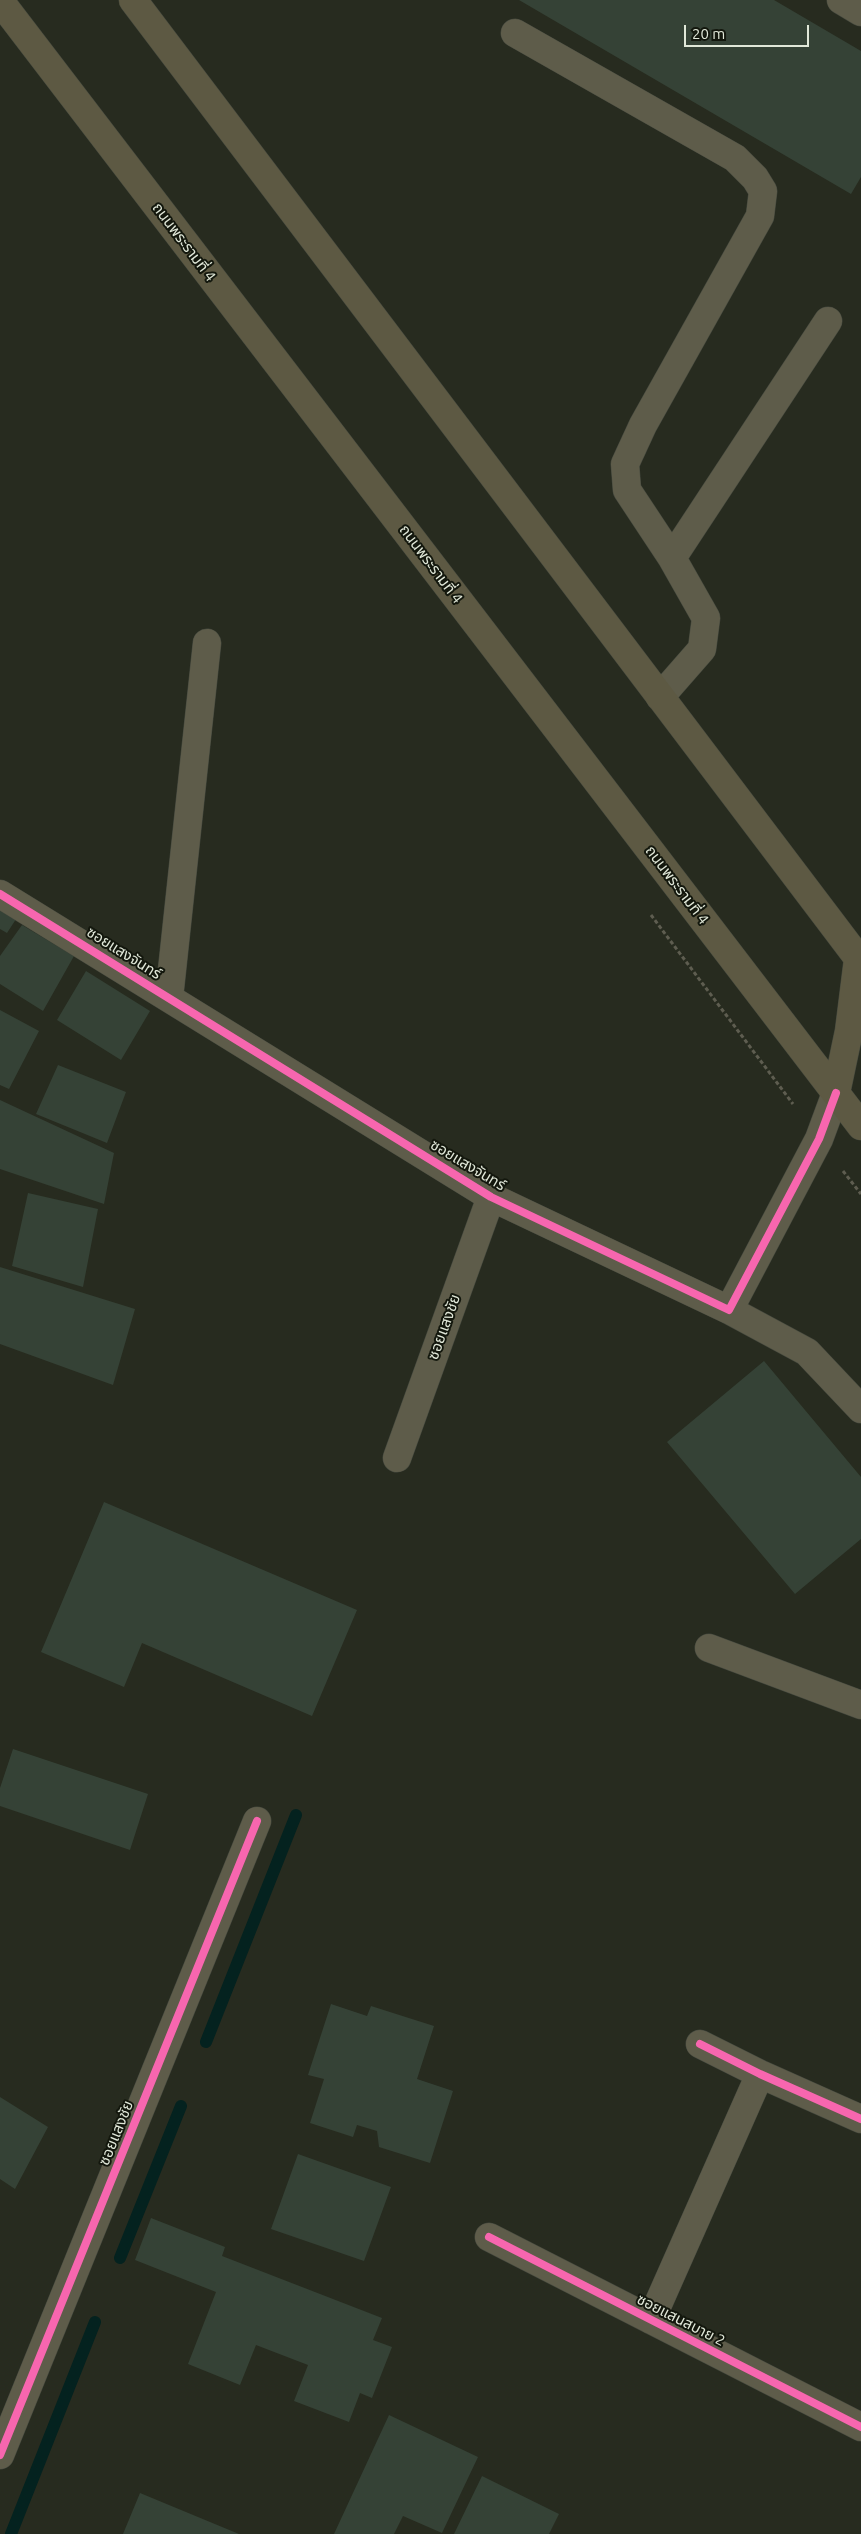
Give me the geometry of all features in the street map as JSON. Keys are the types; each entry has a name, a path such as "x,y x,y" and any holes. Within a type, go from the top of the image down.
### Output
{"main road":[{"path":"133,0 660,697 860,958 849,1031 836,1093"},
{"name":"ถนนพระรามที่ 4","path":"0,1 861,1126"}],"street":[{"path":"841,0 861,12"},
{"path":"515,33 735,158 755,178 763,191 760,216 643,425 624,464 627,490 672,558 706,618 702,649 660,697"},
{"path":"672,558 828,322"},
{"path":"169,998 207,643"},
{"name":"ซอยแสงจันทร์","path":"0,894 491,1196 729,1310 807,1352 861,1409"},
{"path":"729,1310 819,1139 836,1093"},
{"name":"ซอยแสงชัย","path":"397,1458 491,1196"},
{"path":"709,1648 861,1705"},
{"name":"ซอยแสงชัย","path":"0,2455 257,1821"},
{"path":"700,2044 760,2074 861,2119"},
{"path":"651,2320 760,2074"},
{"name":"ซอยแสนสบาย 2","path":"489,2237 861,2427"}],"building":[{"path":"519,0 774,0 861,51 861,177 851,194"},
{"path":"0,901 20,913 7,933 0,929"},
{"path":"22,925 74,956 43,1011 0,984 0,956"},
{"path":"86,971 150,1011 121,1060 57,1020"},
{"path":"0,1010 39,1031 9,1089 0,1085"},
{"path":"58,1065 126,1092 107,1143 36,1114"},
{"path":"0,1100 114,1153 104,1204 0,1169"},
{"path":"28,1193 98,1209 83,1287 12,1266"},
{"path":"0,1267 135,1309 113,1385 0,1344"},
{"path":"764,1361 861,1477 861,1539 795,1594 667,1442"},
{"path":"104,1502 357,1610 312,1716 142,1643 124,1687 41,1652"},
{"path":"13,1749 148,1794 130,1850 0,1806 0,1788"},
{"path":"331,2004 367,2016 371,2006 434,2026 417,2079 453,2091 430,2163 379,2147 377,2131 357,2125 353,2137 310,2123 324,2079 308,2075"},
{"path":"0,2097 48,2127 15,2189 0,2179"},
{"path":"298,2154 391,2187 364,2261 271,2229"},
{"path":"151,2218 225,2247 222,2256 382,2318 373,2340 392,2347 372,2398 360,2393 349,2422 294,2401 308,2365 256,2345 240,2385 188,2364 216,2292 135,2260"},
{"path":"389,2415 478,2457 442,2533 403,2516 394,2534 334,2534"},
{"path":"482,2476 559,2514 549,2534 454,2534"},
{"path":"140,2493 239,2534 123,2534"}],"waterway":[{"path":"206,2042 296,1815"},
{"path":"120,2258 181,2106"},
{"path":"11,2534 95,2322"}],"cycle path":[{"path":"0,894 491,1197 729,1310 819,1139 836,1093"},
{"path":"0,2455 257,1821"},
{"path":"700,2044 760,2074 861,2119"},
{"path":"489,2237 861,2427"}]}
